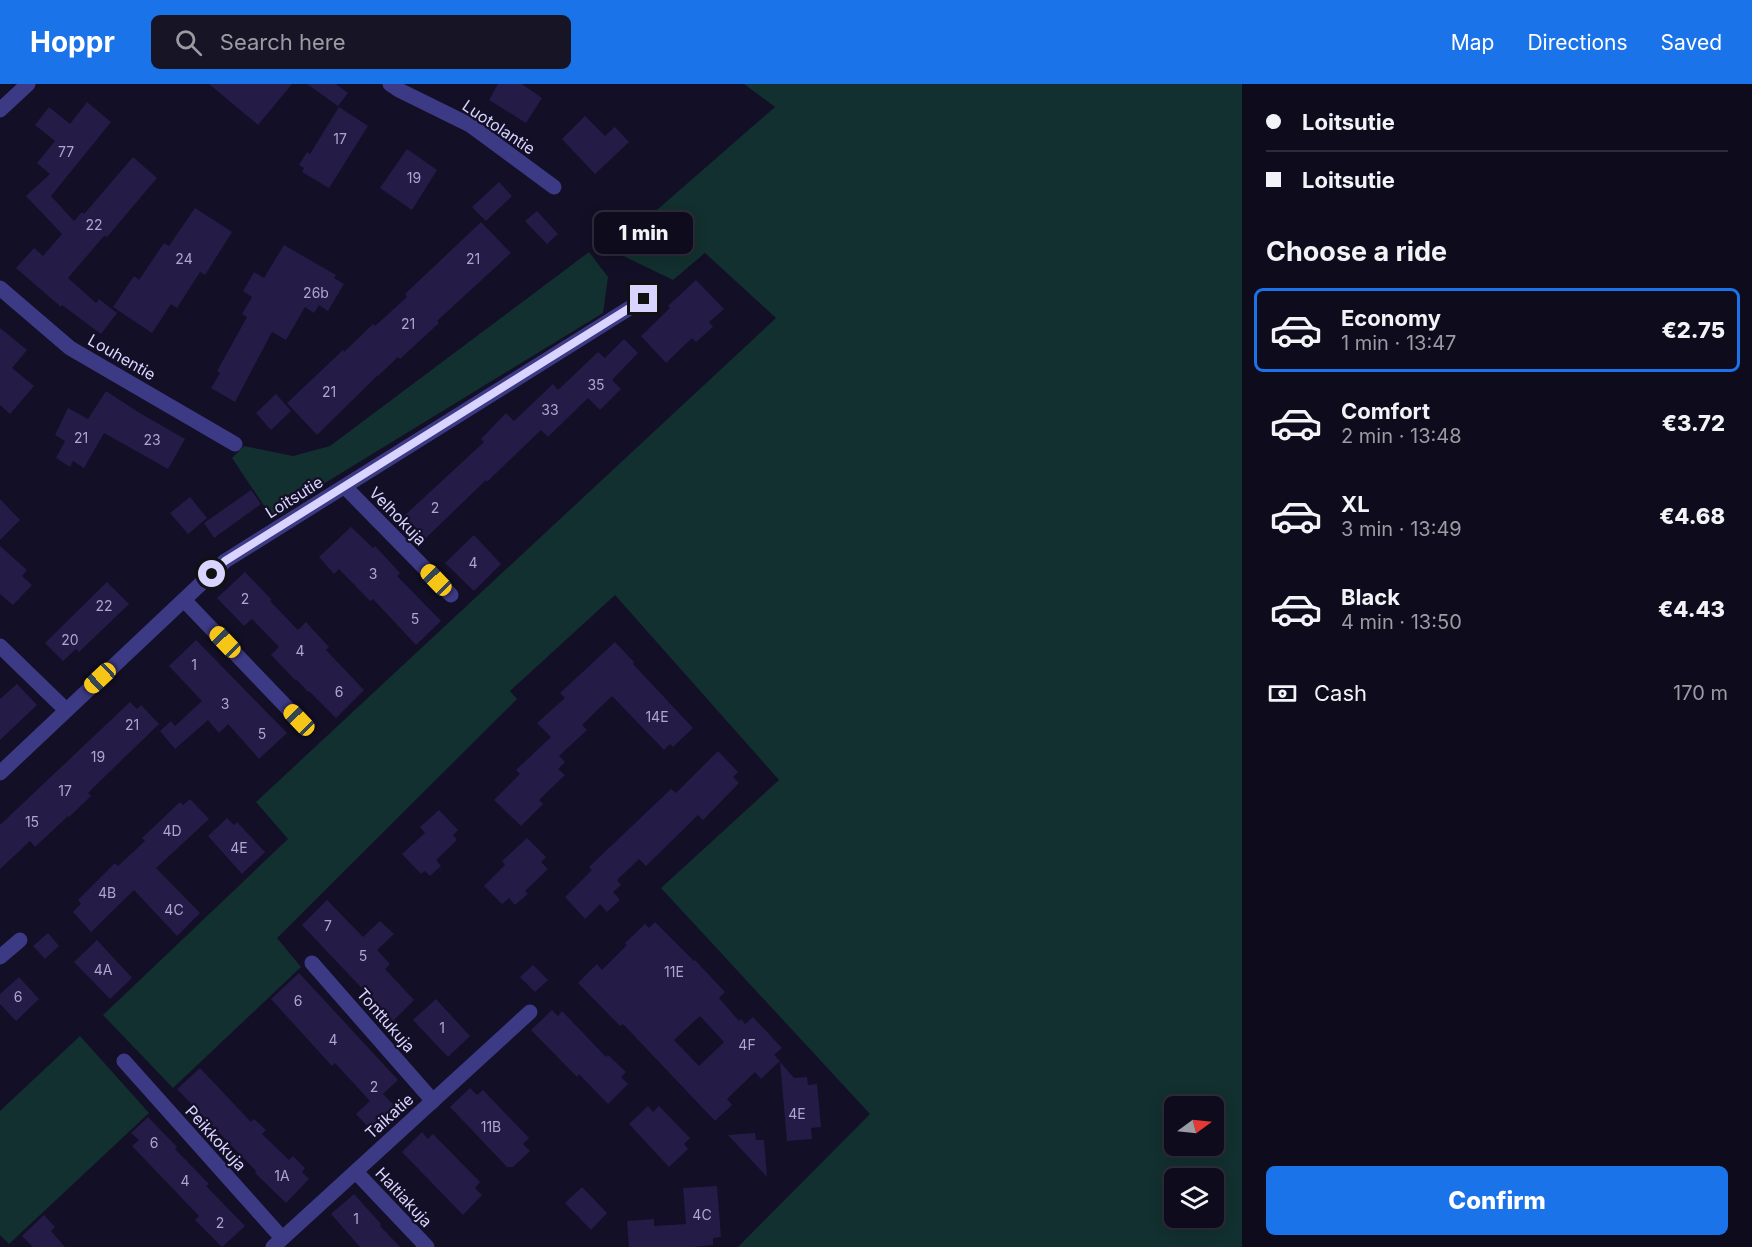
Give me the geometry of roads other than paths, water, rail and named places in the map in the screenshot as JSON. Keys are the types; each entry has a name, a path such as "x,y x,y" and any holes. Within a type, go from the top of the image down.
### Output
{"street":[{"path":"0,110 28,84"},
{"name":"Luotolantie","path":"390,84 470,125 554,187"},
{"name":"Louhentie","path":"0,288 70,348 235,444"},
{"name":"Loitsutie","path":"0,773 225,561 644,299"},
{"name":"Velhokuja","path":"345,487 451,596"},
{"path":"184,600 299,720"},
{"path":"0,646 66,710"},
{"path":"0,957 20,940"},
{"name":"Tonttukuja","path":"312,963 433,1101"},
{"name":"Taikatie","path":"277,1243 530,1012"},
{"name":"Peikkokuja","path":"123,1061 277,1243"},
{"name":"Haltiakuja","path":"356,1172 427,1247"}]}
